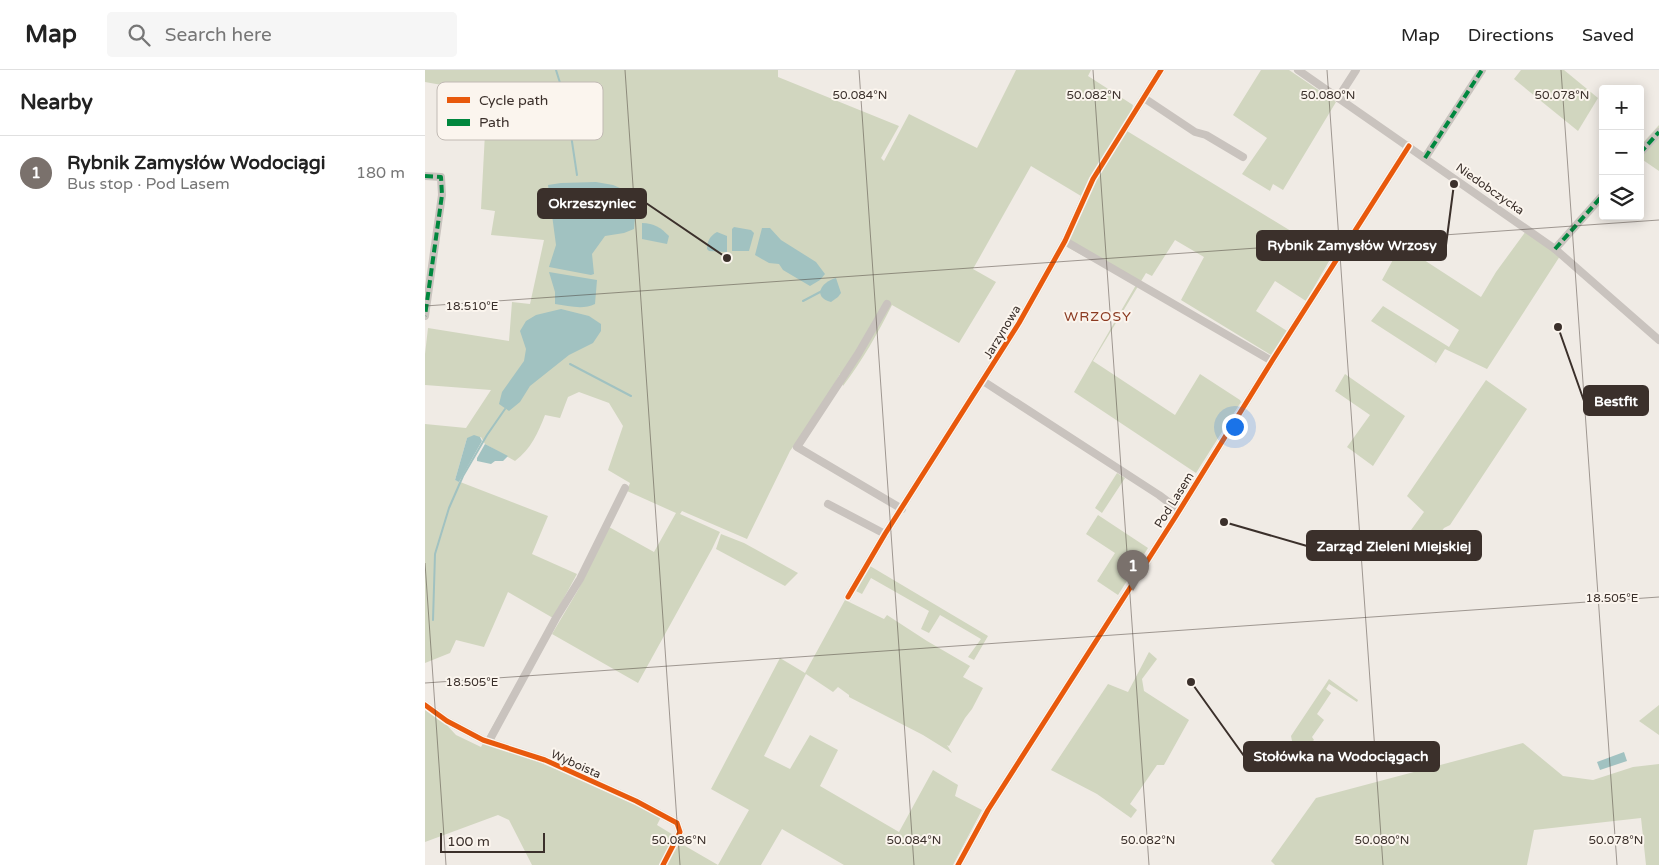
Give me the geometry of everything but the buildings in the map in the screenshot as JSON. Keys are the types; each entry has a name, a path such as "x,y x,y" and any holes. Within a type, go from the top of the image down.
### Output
{"street":[{"name":"Jarzynowa","path":"848,597 885,534 1019,323 1065,241 1093,179 1161,70"},
{"name":"Niedobczycka","path":"1298,70 1555,249 1659,340"},
{"path":"1338,98 1356,70"},
{"path":"1425,158 1482,70"},
{"path":"1144,98 1195,132 1206,135 1243,157"},
{"path":"1644,149 1659,132"},
{"name":"Pod Lasem","path":"958,865 988,810 1409,146"},
{"path":"425,176 441,178 442,195 425,316"},
{"path":"1555,249 1599,200"},
{"path":"1065,241 1272,361"},
{"path":"887,304 858,354 797,447 902,509"},
{"path":"983,381 1159,495 1179,510"},
{"path":"489,741 556,618 580,579 625,488"},
{"path":"828,504 885,534"},
{"name":"Wyboista","path":"425,705 447,721 483,740 545,760 636,801 677,823 680,832 663,865"}],"green space":[{"path":"425,70 778,70 778,77 899,126 881,158 884,161 909,114 977,148 1016,70 1091,70 1088,76 1133,105 1127,131 1332,256 1306,301 1275,281 1256,311 1287,331 1271,355 1181,300 1204,257 1175,240 1152,276 1146,273 1093,361 1175,415 1200,374 1240,400 1241,402 1196,473 1074,392 1136,285 1060,243 1081,196 1031,166 973,269 996,282 959,343 892,305 869,347 850,376 843,386 840,374 822,406 790,451 747,539 682,511 680,514 720,532 638,683 552,634 578,590 609,527 654,552 676,513 627,491 630,483 608,470 623,426 609,403 579,392 568,397 560,418 545,415 533,440 515,461 485,444 481,437 467,438 455,480 548,516 532,554 577,574 553,618 508,592 484,647 456,640 450,653 425,663 425,424 466,428 491,390 425,385 425,354 428,328 509,341 512,302 530,304 544,240 491,235 495,211 481,209 485,140 603,140 603,82 437,82 437,84 425,82"},
{"path":"1261,70 1289,70 1336,102 1283,190 1273,184 1270,191 1242,174 1267,138 1233,115"},
{"path":"1521,70 1564,70 1598,98 1578,131 1514,79"},
{"path":"1659,125 1659,171 1644,161 1644,142"},
{"path":"1526,231 1560,256 1487,369 1445,349 1433,368 1436,363 1371,321 1383,306 1449,347 1459,330 1382,280 1401,245 1481,297 1496,272"},
{"path":"1345,374 1405,416 1373,466 1347,447 1370,415 1335,391"},
{"path":"1486,380 1527,409 1450,525 1444,528 1426,553 1406,537 1424,512 1407,496"},
{"path":"1117,473 1125,478 1102,513 1095,508"},
{"path":"1098,515 1148,548 1118,595 1097,581 1115,553 1086,534"},
{"path":"721,534 744,543 798,573 785,586 716,549"},
{"path":"870,566 988,636 974,660 968,657 981,639 940,615 929,633 921,629 929,611 871,578 862,594 856,591"},
{"path":"845,600 884,619 887,615 970,666 963,677 983,688 949,746 947,745 952,753 923,735 849,697 838,687 833,692 806,674 764,756 790,769 810,735 838,750 820,786 899,832 933,770 958,785 955,796 982,810 953,865 844,865 782,829 761,865 718,865 749,810 711,789 780,658 805,673"},
{"path":"1149,652 1157,659 1142,679 1144,691 1189,720 1164,765 1157,765 1130,804 1137,810 1131,818 1097,794 1051,770 1108,684 1128,692"},
{"path":"1329,679 1358,700 1357,702 1329,684 1326,689 1331,693 1317,714 1324,720 1312,737 1314,740 1304,748 1293,746 1291,736"},
{"path":"508,699 492,746 585,781 661,817 657,825 675,836 660,865 532,865 509,820 498,815 425,842 425,708 443,721 456,735 481,747"},
{"path":"1659,705 1659,735 1639,721"},
{"path":"1523,743 1563,776 1593,780 1633,767 1659,764 1659,865 1646,865 1641,818 1534,830 1527,865 1275,865 1271,861 1316,798"},
{"path":"680,843 718,865 666,865"}],"water":[{"path":"596,182 620,188 625,204 635,218 634,229 624,233 605,236 592,254 594,274 549,267 556,245 548,185"},
{"path":"642,223 654,225 669,236 667,244 642,239"},
{"path":"734,227 751,230 754,233 749,251 732,251 732,229"},
{"path":"762,228 770,228 781,240 816,262 825,274 820,280 810,286 783,270 779,264 769,263 755,255"},
{"path":"717,232 727,236 727,252 709,251 707,249 709,239"},
{"path":"549,272 597,280 595,304 581,307 555,304 555,292"},
{"path":"836,278 841,293 831,302 825,300 820,293 823,286"},
{"path":"561,309 589,316 601,324 601,331 593,343 569,355 530,386 520,402 509,411 499,404 502,392 524,361 526,349 520,331 526,321 536,315"},
{"path":"474,435 480,437 482,441 459,482 455,480 467,438"},
{"path":"485,444 508,456 503,461 495,461 491,464 477,461"},
{"path":"1624,752 1627,761 1600,770 1597,762"}],"waterway":[{"path":"556,70 560,82"},
{"path":"572,140 577,175"},
{"path":"803,301 822,291"},
{"path":"570,364 631,396"},
{"path":"433,620 435,554 449,508 463,476 505,409"}],"marked path":[{"path":"1425,158 1482,70"},
{"path":"1644,149 1659,132"},
{"path":"425,176 441,177 442,195 425,316"},
{"path":"1555,249 1599,200"}],"cycle path":[{"path":"848,597 885,534 1019,323 1065,241 1093,179 1161,70"},
{"path":"958,865 988,810 1409,146"},
{"path":"425,705 447,721 483,740 545,760 636,801 677,823 680,832 663,865"}],"place":[{"name":"Rybnik Zamysłów Wrzosy","path":"1454,184"},
{"name":"Okrzeszyniec","path":"727,258"},
{"name":"Bestfit","path":"1558,327"},
{"name":"Zarząd Zieleni Miejskiej","path":"1224,522"},
{"name":"Rybnik Zamysłów Wodociągi","path":"1133,591"},
{"name":"Stołówka na Wodociągach","path":"1191,682"}],"district":[{"name":"WRZOSY","path":"1098,316"}]}
